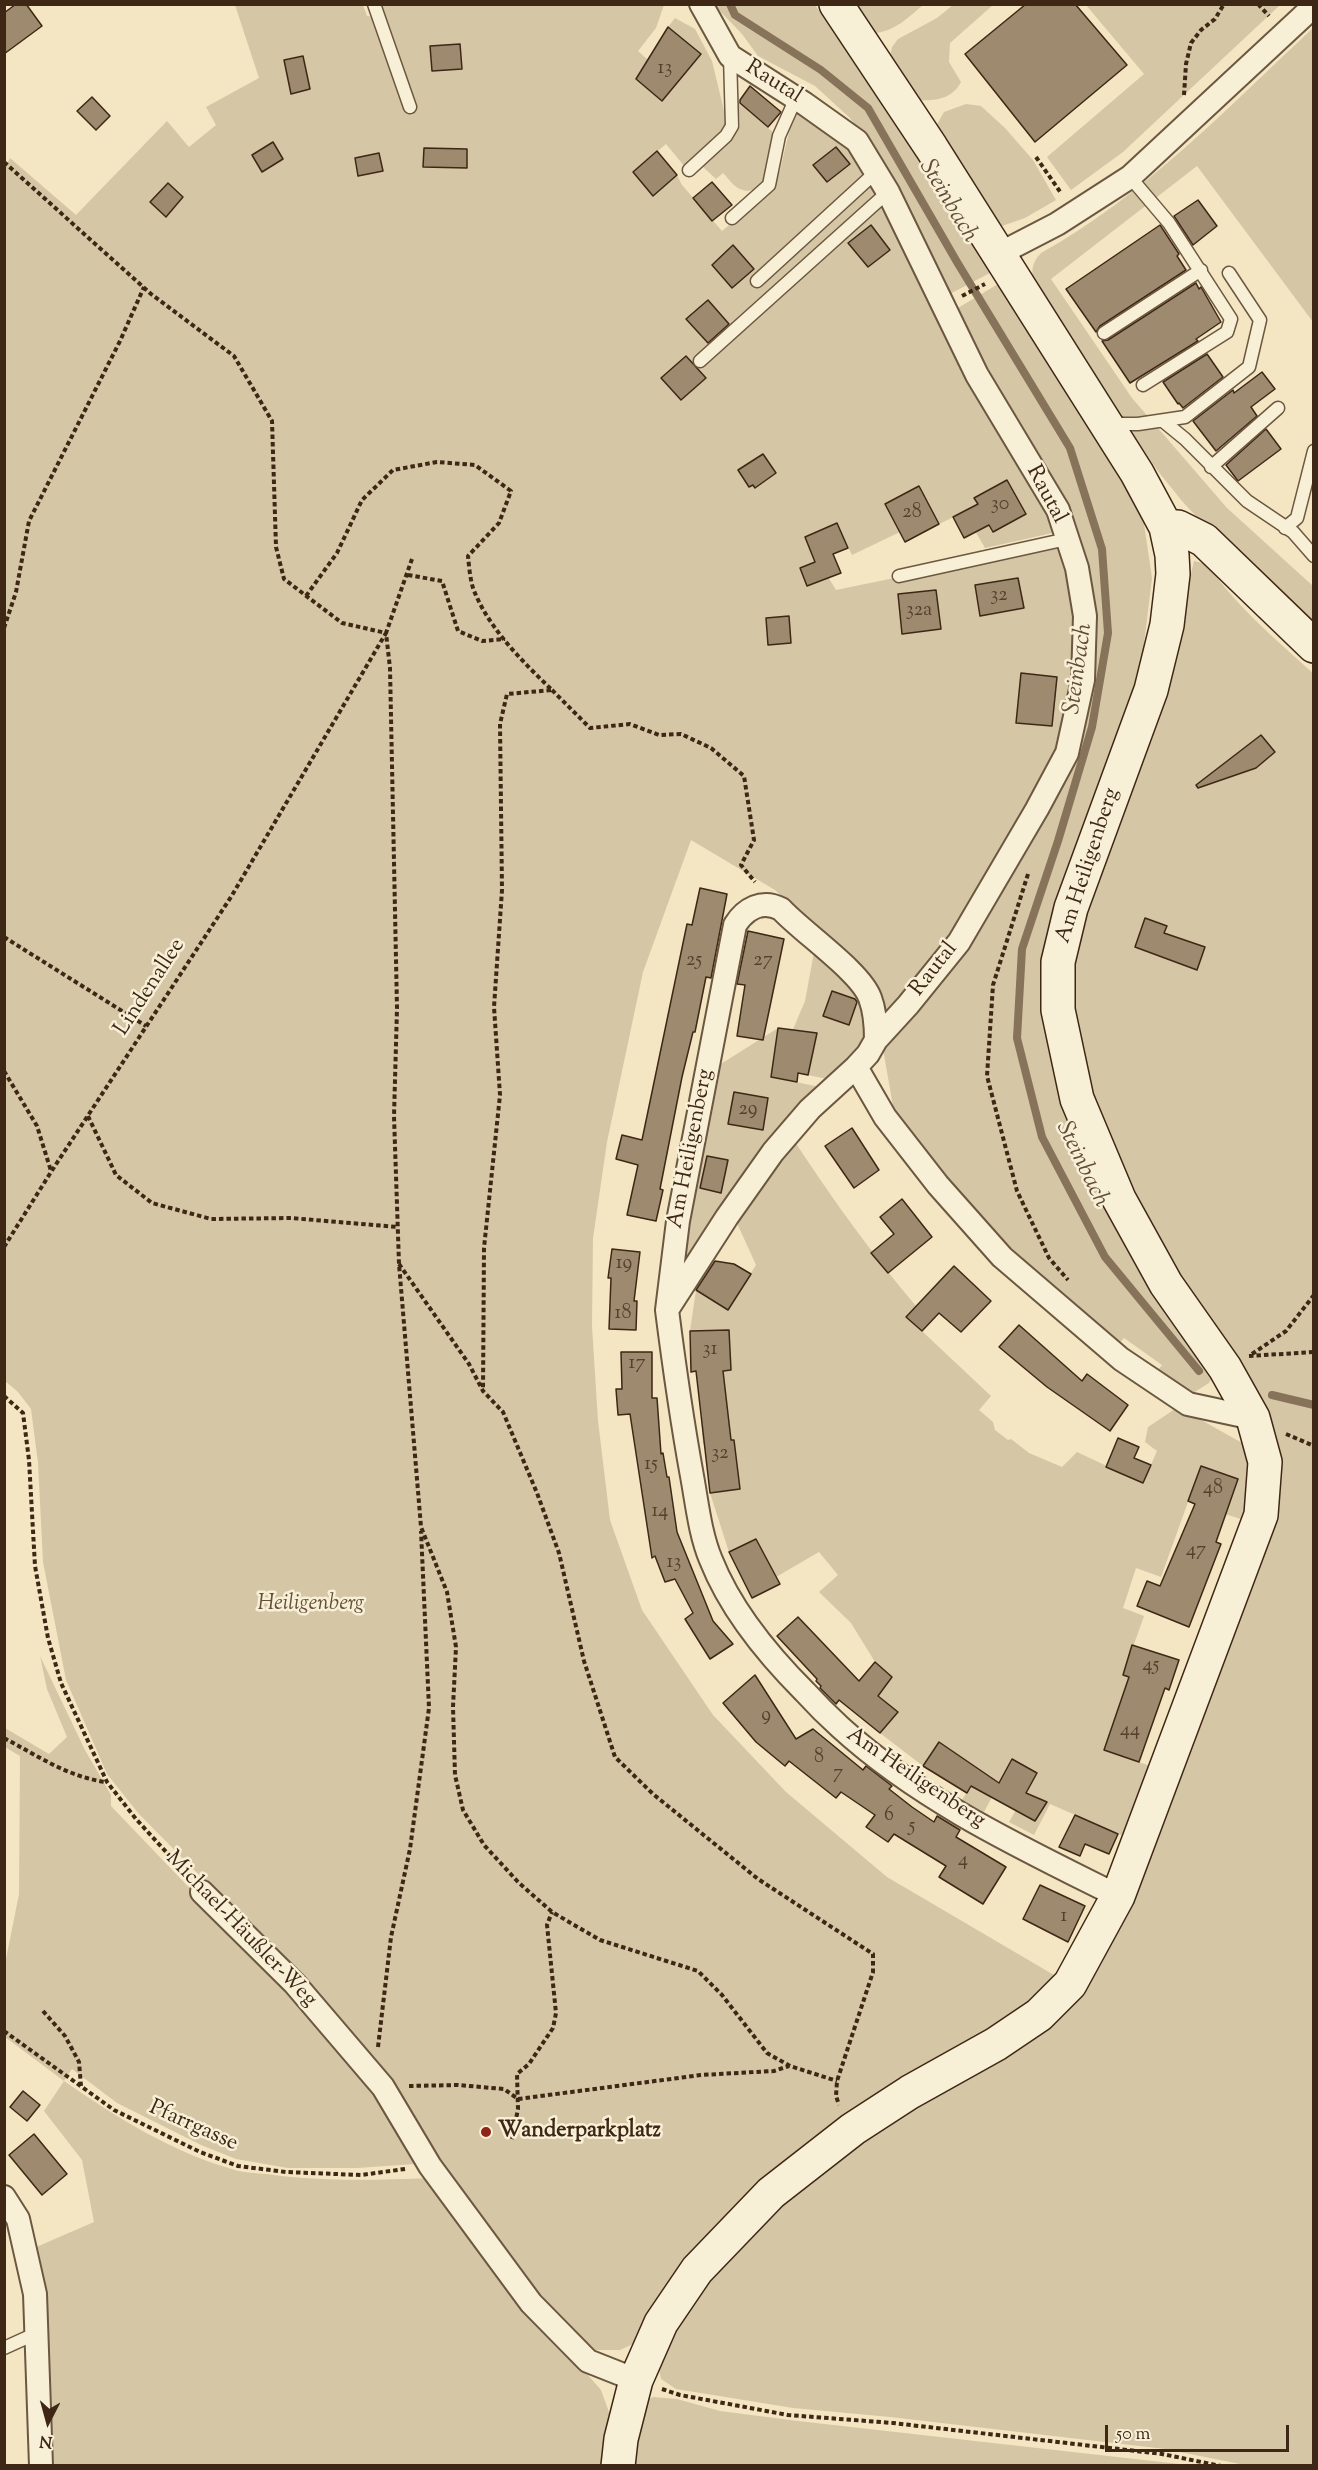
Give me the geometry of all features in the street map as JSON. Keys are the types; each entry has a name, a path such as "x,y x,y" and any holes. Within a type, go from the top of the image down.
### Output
{"street":[{"name":"Rautal","path":"701,4 730,56 796,98 857,141 888,192 977,375 1058,510 1077,568 1085,616 1083,680 1067,753 959,942 876,1040"},
{"path":"836,4 999,254 1155,501 1167,527 1178,527 1204,540 1314,646"},
{"path":"999,254 1057,224 1130,177 1304,10"},
{"name":"Am Heiligenberg","path":"618,2466 621,2439 636,2380 661,2323 697,2270 771,2193 853,2129 910,2092 996,2044 1039,2015 1070,1984 1118,1896 1262,1515 1264,1462 1238,1361 1166,1284 1119,1199 1077,1100 1058,1010 1058,962 1071,908 1151,690 1167,625 1173,574 1167,527"},
{"name":"Am Heiligenberg","path":"775,906 759,905 743,913 735,925 678,1221 667,1310 685,1441 698,1510 711,1559 742,1618 778,1665 840,1728 894,1770 941,1802 1016,1846 1118,1896"},
{"path":"775,906 861,982 870,998 876,1025 876,1040"},
{"name":"Am Heiligenberg","path":"667,1310 727,1217 773,1152 810,1109 868,1054 876,1040"},
{"path":"856,1067 885,1117 938,1185 1002,1257 1121,1359 1188,1404 1253,1418"},
{"name":"Michael-Häußler-Weg","path":"202,1892 295,1984 378,2082 430,2166 531,2303 588,2361 636,2380"},
{"path":"4,2197 18,2219 35,2294 41,2466"}],"lane":[{"path":"374,4 410,107"},
{"path":"689,170 726,136 732,126 730,56"},
{"path":"732,218 769,185 778,136 796,98"},
{"path":"757,281 876,172"},
{"path":"1130,177 1169,224 1231,319 1227,332 1143,385"},
{"path":"700,361 888,192"},
{"path":"1104,333 1201,270"},
{"path":"1106,424 1138,424 1185,417 1249,367 1260,320 1229,273"},
{"path":"1211,467 1278,408"},
{"path":"1163,421 1185,439 1247,501 1293,532 1314,556"},
{"path":"1285,528 1297,518 1314,451"},
{"path":"900,576 1067,539"},
{"path":"4,2348 37,2333"}],"path":[{"path":"1196,115 1184,100 1186,64 1191,43 1201,30 1215,19 1224,4"},
{"path":"1036,157 1065,198"},
{"path":"4,162 144,287 234,356 272,421 276,547 284,579 342,622 386,633 390,669 397,1008 394,1116 399,1264 421,1527 429,1708 412,1838 391,1937 378,2082 504,2089 518,2099 701,2075 774,2071 790,2066"},
{"path":"959,297 982,285"},
{"path":"4,628 16,592 29,521 120,341 144,287"},
{"path":"306,597 337,553 362,500 393,470 437,462 475,465 511,491 500,523 468,556 473,587 492,622 552,690 590,728 630,724 659,735 681,734 711,748 744,776 754,840 741,865 775,906"},
{"name":"Lindenallee","path":"4,1247 231,897 386,633 412,559"},
{"path":"408,575 442,581 458,632 482,640 505,639"},
{"path":"483,1391 483,1248 500,1095 494,1007 502,890 501,724 507,694 552,690"},
{"path":"4,937 146,1026"},
{"path":"4,1071 37,1126 51,1172"},
{"path":"87,1116 116,1175 152,1203 211,1219 291,1218 398,1227"},
{"path":"399,1264 469,1364 483,1391 503,1412 537,1492 565,1574 584,1661 615,1757 653,1794 758,1879 873,1954 873,1972 837,2081 836,2096 843,2117 853,2129"},
{"path":"1238,1361 1286,1331 1314,1295"},
{"path":"1238,1361 1314,1352"},
{"name":"Michael-Häußler-Weg","path":"4,1396 23,1413 29,1460 35,1566 48,1638 61,1683 107,1782 136,1820 202,1892"},
{"path":"421,1527 447,1592 456,1647 453,1707 455,1774 463,1810 484,1845 518,1882 552,1912 600,1940 698,1971 722,1995 767,2054 790,2066 837,2081"},
{"path":"4,1737 64,1772 85,1779 107,1782"},
{"path":"512,2139 518,2099 518,2074 529,2064 553,2028 556,2013 547,1925 552,1912"},
{"path":"43,2011 65,2036 79,2062 81,2087"},
{"name":"Pfarrgasse","path":"4,2031 114,2110 200,2152 238,2166 285,2172 361,2175 430,2166"},
{"path":"636,2380 680,2395 788,2415 893,2423 1162,2454 1221,2466"}],"green space":[{"name":"Heiligenberg","path":"235,5 363,5 367,16 380,17 377,5 664,5 656,28 638,51 648,60 636,80 662,101 700,54 668,27 675,18 695,29 712,61 727,123 725,130 685,167 666,144 633,172 653,195 677,175 682,185 722,231 771,190 780,170 790,128 801,106 837,134 860,161 1057,532 985,548 964,512 939,524 919,486 885,504 900,532 852,555 837,524 805,537 815,562 800,568 807,586 828,577 836,590 1060,544 1073,604 1073,656 1058,763 1072,768 1094,677 1096,613 1088,567 1069,507 1027,448 953,311 998,284 1123,478 1144,524 1152,578 1139,685 1048,1014 1215,1372 1209,1383 1190,1395 1155,1374 1162,1365 1124,1338 1118,1345 1011,1251 947,1180 894,1112 882,1043 893,1029 814,927 775,890 691,840 643,972 607,1142 593,1238 592,1326 598,1421 610,1520 642,1610 713,1715 786,1792 887,1877 1059,1978 1027,2005 860,2114 635,2343 620,2350 586,2350 539,2302 206,1882 139,1814 107,1774 66,1680 43,1562 38,1463 31,1409 18,1392 5,1381 5,168 10,158 76,215 167,121 189,147 216,125 206,107 259,78"},
{"path":"714,5 815,5 895,118 990,273 946,296 871,146 850,118 815,86 758,56 742,34"},
{"path":"856,5 923,5 895,27 874,33"},
{"path":"953,5 993,5 950,43 949,62 961,82 957,88 943,98 918,100 890,57 892,47 898,39 937,18"},
{"path":"1086,5 1280,5 1123,152 1071,190 1047,157 1144,74"},
{"path":"1313,28 1313,322 1197,166 1051,279 1132,398 1227,508 1313,586 1313,634 1220,542 1157,470 1038,290 1032,270 1041,253 1115,205 1184,149"},
{"path":"738,102 775,134 767,172 757,188 750,191 738,188 723,173 716,179 702,166 735,134 740,126"},
{"path":"966,104 981,106 1005,128 1033,160 1056,200 1025,218 1002,226 936,126 944,112"},
{"path":"1194,561 1207,564 1243,608 1313,673 1313,2465 1245,2465 1165,2449 793,2408 676,2389 661,2379 657,2360 708,2274 781,2199 916,2105 1025,2044 1076,2001 1102,1963 1129,1902 1281,1467 1277,1438 1239,1365 1129,1200 1093,1097 1068,1012 1068,964 1186,595"},
{"path":"815,947 859,990 864,1004 866,1035 853,1056 827,1079 808,1075 791,1034 805,1001","holes":["832,991 857,1000 849,1025 823,1016"]},
{"path":"778,1028 771,1077 820,1087 684,1263 680,1262 716,1067","holes":["734,1092 768,1098 729,1124"]},
{"path":"795,1142 853,1226 916,1306 907,1317 991,1396 979,1410 993,1422 995,1430 1008,1440 1011,1439 1029,1453 1062,1467 1077,1452 1143,1483 1157,1451 1145,1442 1148,1427 1178,1407 1244,1444 1252,1453 1247,1521 1225,1514 1201,1466 1161,1577 1136,1568 1123,1608 1144,1616 1123,1675 1130,1677 1104,1750 1156,1768 1128,1838 1050,1804 1034,1835 1009,1822 1037,1773 1012,1759 984,1812 962,1800 981,1771 939,1742 923,1766 880,1733 897,1713 878,1696 892,1677 875,1662 851,1623 819,1592 838,1575 819,1552 776,1577 756,1539 729,1552 710,1493 740,1489 734,1440 703,1444 701,1418 728,1415 723,1371 731,1370 729,1330 690,1331 696,1290 728,1310 756,1265 736,1221 770,1172"},
{"path":"40,1656 85,1750 111,1795 111,1806 288,1991 375,2090 415,2153 415,2164 357,2168 288,2168 236,2159 201,2145 117,2103 72,2069 64,2081 5,2037 5,1964 19,1894 20,1756 5,1747 5,1728 49,1754 67,1737 47,1689"},
{"path":"64,2081 104,2108 167,2144 235,2170 287,2177 328,2179 431,2178 533,2312 601,2390 610,2415 607,2465 50,2465 50,2359 44,2285 34,2248 94,2222 82,2160 44,2111"},
{"path":"653,2397 677,2399 720,2411 798,2421 1188,2465 628,2466 642,2403"}],"building":[{"path":"16,4 26,4 42,26 4,54 4,13"},
{"path":"1026,4 1075,4 1127,65 1035,142 965,54"},
{"path":"668,27 701,54 662,101 636,79"},
{"path":"460,44 462,69 432,71 430,46"},
{"path":"303,56 310,89 291,94 284,60"},
{"path":"750,86 781,112 768,127 740,103"},
{"path":"92,97 110,116 96,130 77,111"},
{"path":"273,142 283,159 262,172 252,155"},
{"path":"836,147 850,164 827,182 813,165"},
{"path":"424,148 467,149 467,168 423,167"},
{"path":"657,151 677,175 653,196 633,172"},
{"path":"379,153 383,171 358,176 355,158"},
{"path":"712,182 732,205 712,221 693,198"},
{"path":"168,183 183,197 166,217 150,202"},
{"path":"1198,200 1217,226 1193,245 1174,216"},
{"path":"871,225 890,250 868,267 848,243"},
{"path":"1160,225 1179,254 1177,256 1186,270 1100,326 1096,332 1066,289"},
{"path":"733,245 754,269 732,288 712,265"},
{"path":"1196,283 1199,289 1201,287 1221,322 1196,339 1198,341 1130,383 1102,341 1108,340"},
{"path":"708,300 729,324 708,343 686,319"},
{"path":"1207,354 1223,377 1183,408 1163,382"},
{"path":"686,356 706,378 681,400 661,378"},
{"path":"1262,372 1275,389 1251,407 1257,416 1216,451 1193,421 1233,390 1234,393"},
{"path":"1266,429 1281,449 1238,481 1226,465"},
{"path":"763,454 776,473 755,488 753,485 749,487 738,470"},
{"path":"1007,480 1026,514 993,532 989,525 964,538 953,517 978,504 974,498"},
{"path":"919,486 939,524 905,542 885,504"},
{"path":"837,523 848,548 833,554 841,573 807,586 800,568 815,562 805,537"},
{"path":"1018,578 1024,608 980,616 975,585"},
{"path":"936,590 941,629 902,634 898,594"},
{"path":"789,616 791,643 768,645 766,618"},
{"path":"1021,673 1057,677 1052,726 1016,723"},
{"path":"1261,735 1275,752 1256,768 1198,788 1196,785"},
{"path":"700,888 727,894 711,978 706,977 695,1032 693,1032 682,1077 656,1221 627,1215 638,1165 616,1159 622,1135 642,1140 687,924 692,925"},
{"path":"1145,918 1167,926 1164,933 1205,947 1197,970 1135,947"},
{"path":"748,931 784,939 763,1040 737,1036 745,985 737,984"},
{"path":"832,991 855,999 857,1002 849,1025 823,1016"},
{"path":"778,1028 817,1033 808,1075 798,1073 797,1082 771,1077"},
{"path":"734,1092 768,1098 763,1130 728,1124"},
{"path":"852,1128 879,1170 854,1188 825,1146"},
{"path":"707,1156 728,1160 721,1193 700,1188"},
{"path":"902,1199 932,1237 888,1273 871,1253 894,1234 880,1217"},
{"path":"612,1249 640,1252 634,1301 637,1301 636,1330 609,1329 611,1278 608,1278"},
{"path":"715,1261 734,1264 751,1274 728,1310 696,1290"},
{"path":"954,1266 991,1301 961,1332 939,1313 922,1331 906,1317"},
{"path":"1019,1325 1082,1381 1087,1374 1128,1405 1110,1431 1047,1387 999,1347"},
{"path":"729,1330 731,1370 723,1371 731,1440 734,1440 740,1489 710,1493 696,1371 691,1372 690,1331"},
{"path":"621,1352 652,1352 652,1398 657,1398 661,1454 663,1453 667,1477 669,1477 677,1532 713,1621 733,1644 710,1659 685,1619 693,1613 675,1579 665,1582 655,1556 652,1558 630,1414 618,1415 616,1389 622,1389"},
{"path":"1118,1438 1139,1447 1134,1458 1151,1465 1143,1483 1106,1467"},
{"path":"1201,1466 1238,1479 1216,1542 1221,1544 1189,1627 1137,1606 1147,1581 1160,1586 1195,1504 1188,1501"},
{"path":"756,1539 780,1584 752,1598 729,1552"},
{"path":"798,1617 859,1681 875,1662 892,1677 878,1696 898,1712 880,1733 839,1700 836,1704 820,1688 817,1679 777,1636"},
{"path":"1132,1645 1179,1660 1169,1690 1165,1688 1139,1762 1104,1750 1129,1677 1123,1675"},
{"path":"755,1675 796,1739 813,1729 863,1770 866,1766 892,1786 889,1789 912,1807 934,1822 937,1816 960,1830 956,1837 1006,1867 983,1904 939,1877 946,1866 894,1834 888,1842 866,1827 875,1815 841,1792 836,1798 789,1761 785,1766 756,1742 723,1703"},
{"path":"939,1742 999,1783 1012,1759 1037,1773 1026,1793 1047,1802 1035,1821 971,1786 967,1793 923,1766"},
{"path":"1075,1815 1118,1834 1109,1854 1085,1844 1080,1856 1059,1847"},
{"path":"1040,1885 1085,1906 1068,1942 1023,1919"},
{"path":"23,2091 40,2105 27,2121 10,2107"},
{"path":"34,2134 67,2174 42,2195 9,2155"}],"waterway":[{"name":"Steinbach","path":"730,4 735,15 821,70 868,108 957,262 1070,448 1102,549 1108,633 1092,727 1058,841 1022,949 1017,1038 1042,1137 1105,1257 1199,1371"},
{"name":"Steinbach","path":"1272,1395 1314,1405"}],"place":[{"name":"Wanderparkplatz","path":"486,2132"}]}
